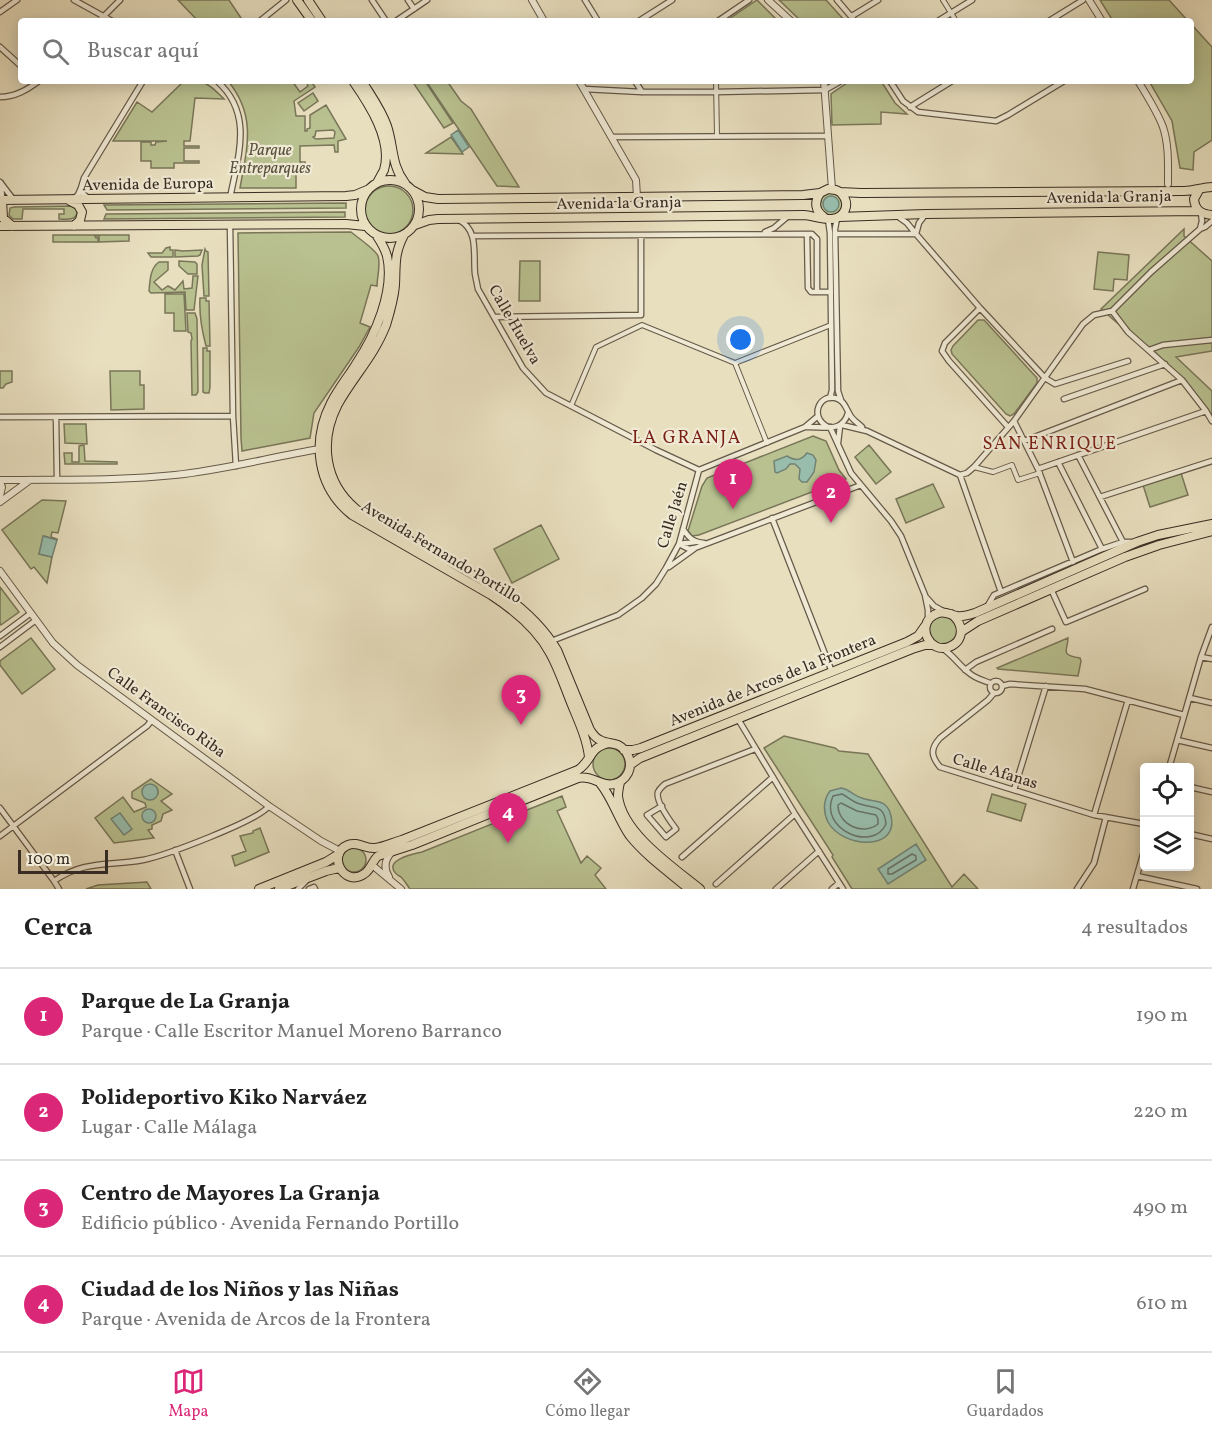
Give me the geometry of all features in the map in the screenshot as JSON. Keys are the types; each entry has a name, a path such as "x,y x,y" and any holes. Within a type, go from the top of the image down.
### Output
{"main road":[{"path":"297,0 310,18"},
{"path":"308,0 320,18"},
{"path":"355,84 373,111 383,136 386,156 384,169 377,183"},
{"path":"364,84 385,120 393,160 399,175 417,196 419,211 415,225 404,235 390,239 377,236 365,226 362,219 361,201 367,190"},
{"path":"377,183 392,180 409,187"},
{"name":"Avenida de Europa","path":"6,201 346,196 367,190 377,183"},
{"name":"Avenida la Granja","path":"409,187 425,197 438,199 803,195 820,193 828,189 861,193 1176,191 1212,187"},
{"path":"820,193 816,200 819,213 833,218 844,212 846,203 845,198 836,190"},
{"path":"1199,190 1194,199 1200,212"},
{"path":"70,199 78,205 82,212 80,220 74,226"},
{"path":"6,201 3,218 12,226"},
{"name":"Avenida la Granja","path":"415,225 429,220 456,219 789,215 833,218 926,214 1200,212 1212,215"},
{"path":"0,226 346,224 365,226"},
{"name":"Avenida Fernando Portillo","path":"404,235 396,252 395,285 386,323 372,354 343,396 334,414 329,432 327,456 331,476 344,498 356,509 494,589 532,618 565,669 590,730 601,741 609,743"},
{"name":"Avenida Fernando Portillo","path":"377,236 385,249 388,263 387,288 382,312 367,347 330,404 322,429 320,449 325,481 336,500 360,521 502,602 548,642 586,740 589,760"},
{"path":"948,613 956,617 961,632 957,642 951,647 942,648 933,645 926,635 927,623 935,614 948,613 967,616 1137,542 1158,535 1212,524"},
{"path":"961,632 978,621 1125,557 1212,531"},
{"name":"Avenida de Arcos de la Frontera","path":"624,750 641,748 914,639 927,623"},
{"name":"Avenida de Arcos de la Frontera","path":"630,765 640,758 738,718 918,647 933,645"},
{"path":"339,853 339,868 346,875 351,877 363,875 378,856 412,845 578,778 589,777 598,781 609,785 620,782 626,777 630,765 629,758 624,750 609,743 598,746 591,753 589,770 598,781 607,791 621,821 640,847 689,889"},
{"path":"365,847 378,848 402,840 575,771 589,760"},
{"path":"620,782 618,794 620,806 639,836 651,849 700,889"},
{"path":"259,889 326,862 345,846 354,843 365,847 372,864"},
{"path":"279,889 339,868"}],"street":[{"path":"0,12 17,0"},
{"path":"74,0 107,18"},
{"path":"104,16 120,0"},
{"path":"264,18 286,0"},
{"path":"372,0 384,18"},
{"path":"408,0 414,9"},
{"path":"400,18 427,0"},
{"path":"532,0 542,18"},
{"path":"593,0 586,2 596,18"},
{"path":"644,18 672,0"},
{"path":"722,18 750,0"},
{"path":"768,0 788,18"},
{"path":"837,0 852,18"},
{"path":"854,18 878,0"},
{"path":"943,0 954,18"},
{"path":"943,18 972,0"},
{"path":"1054,18 1083,0"},
{"path":"1089,0 1100,18"},
{"path":"0,47 18,63"},
{"path":"0,97 24,92 34,84"},
{"path":"70,199 78,195 84,178 141,84"},
{"path":"220,84 230,94 240,120 241,141 230,198"},
{"path":"581,84 636,180 637,197"},
{"path":"637,84 642,92"},
{"path":"716,84 717,136"},
{"path":"824,84 828,136 836,190"},
{"path":"584,90 642,92 825,90 836,84"},
{"path":"892,84 903,102 918,112 996,120 1059,84"},
{"path":"910,107 947,84"},
{"path":"1140,84 1164,128 1168,152 1168,184 1176,191"},
{"path":"612,137 828,136"},
{"path":"1161,191 1168,184"},
{"path":"0,185 6,201"},
{"path":"0,185 6,201"},
{"path":"81,188 83,194 89,199"},
{"path":"1200,212 1202,221 1200,229"},
{"path":"916,234 919,223 926,214"},
{"path":"760,234 774,228 789,215"},
{"path":"895,215 907,223 980,308 1045,378 1055,384 1128,361"},
{"path":"833,218 836,234 838,391 841,400"},
{"path":"833,218 830,233 832,390 830,398 841,400"},
{"path":"456,219 464,222 474,236 812,234 817,239 817,292"},
{"path":"1001,592 960,475 974,467 1014,421 1083,324 1094,315 1113,311 1151,272 1212,221"},
{"path":"230,225 236,466"},
{"path":"807,234 808,288 811,292 831,292"},
{"path":"836,234 916,234"},
{"path":"641,235 642,325"},
{"name":"Calle Huelva","path":"474,236 475,277 478,289 523,368 534,381 546,393 571,407 699,470"},
{"path":"980,308 945,343 942,351 1008,427"},
{"path":"1113,311 1128,332 1182,380 1212,421"},
{"path":"495,317 641,315"},
{"path":"571,407 596,347 642,325 735,363 831,325"},
{"path":"1149,350 1163,345 1212,339"},
{"path":"735,363 767,443"},
{"path":"1064,399 1165,364"},
{"path":"1024,441 1182,380"},
{"name":"Calle Jaén","path":"548,642 618,615 657,584 679,544 699,470 805,427 818,416 821,403 830,398"},
{"name":"Calle Jaén","path":"841,400 848,412 867,431"},
{"path":"974,467 993,472 1012,465 1018,480 1058,462 1206,411"},
{"path":"839,448 841,425 848,412"},
{"path":"0,417 233,416"},
{"path":"818,416 820,421 829,427 852,473 902,536 925,595 928,610 927,623"},
{"path":"56,417 57,479"},
{"path":"1014,421 1039,471 1072,562"},
{"name":"Calle Jaén","path":"805,427 854,426 960,475"},
{"path":"0,496 2,487 0,481 176,475 236,466 320,449"},
{"path":"1078,455 1123,542"},
{"path":"1100,497 1212,461"},
{"path":"1058,462 1102,549"},
{"path":"0,502 30,479"},
{"path":"679,544 706,543 861,485"},
{"path":"772,518 832,672"},
{"path":"683,529 695,545"},
{"path":"987,608 994,596 1001,592 1102,549 1123,542 1137,542"},
{"path":"666,568 695,545"},
{"name":"Calle Francisco Riba","path":"0,572 53,643 77,665 269,806 339,853"},
{"path":"1051,589 1066,622 1145,589"},
{"path":"925,595 934,606 948,613"},
{"path":"0,636 31,613"},
{"path":"0,647 36,620"},
{"path":"1170,763 1212,627"},
{"path":"965,670 976,662 1052,629"},
{"path":"957,642 955,652 958,662"},
{"path":"942,648 975,678 990,683 997,680 1002,686"},
{"path":"1201,657 1212,659"},
{"path":"990,683 989,688 994,693 999,692 1002,686 1010,684 1085,689 1184,715"},
{"path":"1014,790 1046,686"},
{"name":"Calle Afanas","path":"994,693 935,744 934,760 940,767 1094,815 1140,823"},
{"path":"1190,698 1212,703"},
{"path":"1094,815 1128,700"},
{"path":"738,718 843,889"},
{"path":"0,836 152,720"},
{"path":"1177,740 1212,748"},
{"path":"662,807 647,815 666,837 676,829 666,816 662,807 658,798 657,793 660,788 755,749"},
{"path":"682,857 773,777"},
{"path":"1194,788 1212,792"},
{"path":"54,881 84,866 142,860 175,850 266,811 269,806"},
{"path":"0,808 59,889"},
{"path":"716,884 795,814"},
{"path":"1077,889 1094,863 1106,818"},
{"path":"1194,835 1212,839"},
{"path":"175,850 190,889"},
{"path":"391,880 386,872 385,863 387,856 393,851"},
{"path":"776,889 819,851"},
{"path":"372,864 401,889"},
{"path":"1133,889 1140,865"},
{"path":"363,875 376,874 391,880"},
{"path":"1137,876 1197,889"},
{"path":"298,889 309,877"},
{"path":"832,889 839,883"},
{"path":"309,889 314,887 315,889"}],"green space":[{"path":"178,0 229,0 241,18 195,18"},
{"path":"757,0 775,18 730,18"},
{"path":"779,0 826,0 842,18 798,18"},
{"path":"1100,0 1169,0 1185,18 1111,18"},
{"path":"1194,27 1212,47 1212,140 1194,152 1193,170 1180,168 1172,121 1151,84 1194,84"},
{"path":"181,84 207,84 224,99 195,98 190,141 184,141 184,146 199,146 199,148 184,148 184,161 199,161 199,163 174,163 174,168 151,168 151,161 141,161 141,142 151,142 151,145 155,145 156,142 167,141 113,141 137,102 152,112"},
{"name":"Parque Entreparques","path":"230,84 294,84 300,92 308,86 307,84 313,84 315,87 294,101 296,116 305,116 305,131 310,128 310,115 326,105 346,139 338,141 338,152 335,152 334,145 300,146 300,162 305,162 305,166 296,166 296,188 240,188 248,133 243,107","holes":["333,130 334,138 316,139 313,137 316,131"]},
{"path":"414,84 427,84 453,123 444,128"},
{"path":"428,84 449,84 461,101 471,109 519,187 497,186"},
{"path":"846,84 883,84 895,103 907,114 881,112 881,124 832,125 831,94"},
{"path":"313,93 318,101 304,111 298,103"},
{"path":"451,137 463,154 426,153"},
{"path":"389,186 406,193 413,210 406,227 389,234 372,227 365,210 372,193"},
{"path":"831,193 839,196 842,204 839,212 831,215 823,212 820,204 823,196"},
{"path":"346,203 346,208 107,210 104,205"},
{"path":"72,206 77,210 77,214 70,219 59,219 59,214 64,214 64,209 23,209 22,219 13,219 9,215 10,208 14,207"},
{"path":"345,212 345,217 104,219 106,214"},
{"path":"1184,229 1184,236 1212,261 1212,351 1176,357 1212,391 1212,417 1189,386 1151,348 1137,340 1101,309"},
{"path":"351,232 374,250 379,259 377,286 371,285 360,323 370,327 314,413 310,438 242,451 238,233"},
{"path":"53,235 129,235 129,241 99,242 99,236 95,236 98,242 53,242"},
{"path":"170,247 170,250 173,250 173,257 151,257 148,253 162,253"},
{"path":"205,249 208,252 209,296 204,296 202,265"},
{"path":"175,250 202,250 198,256 175,257"},
{"path":"1098,252 1129,255 1127,280 1114,279 1113,291 1094,289"},
{"path":"179,261 195,262 197,274 188,274 179,266"},
{"path":"520,261 540,261 540,301 519,301"},
{"path":"159,262 168,262 168,270 154,282 162,290 168,286 175,290 183,281 184,289 192,288 193,276 198,276 194,310 186,310 185,292 151,293 149,291 152,271"},
{"path":"165,294 184,294 186,331 174,331 174,313 165,313"},
{"path":"200,298 206,298 206,301 209,301 210,346 206,346 203,334"},
{"path":"187,313 195,313 197,319 198,392 196,395 192,395 192,339 191,333 188,332"},
{"path":"978,320 984,320 1037,378 1037,383 1014,414 1010,416 952,354 953,346"},
{"path":"203,348 210,351 209,393 203,392"},
{"path":"0,371 12,371 12,382 3,388 0,388"},
{"path":"110,371 140,371 140,385 144,385 144,409 111,410"},
{"path":"64,424 86,424 87,444 65,443"},
{"path":"813,436 826,441 839,470 846,479 699,535 692,536 688,531 702,486 707,478"},
{"path":"84,445 85,461 117,462 117,464 65,464 64,453 72,453 72,462 79,462 79,446"},
{"path":"869,445 891,472 876,484 855,457"},
{"path":"1181,473 1188,495 1150,507 1143,485"},
{"path":"933,484 944,507 906,523 896,499"},
{"path":"42,500 66,501 58,533 52,532 51,537 57,540 44,536 39,554 52,557 47,583 34,567 31,569 2,530"},
{"path":"541,525 559,559 512,583 494,549"},
{"path":"0,587 19,612 1,625 0,623"},
{"path":"943,616 953,620 957,630 953,640 943,644 933,640 929,630 933,620"},
{"path":"31,638 55,669 22,694 0,665 0,661"},
{"path":"1068,638 1067,654 1080,658 1081,661 1078,676 997,668"},
{"path":"784,736 835,748 839,751 868,754 952,887 964,874 978,889 852,889 832,857 833,855 764,748"},
{"path":"609,748 621,752 625,764 621,776 609,780 597,776 593,764 597,752"},
{"path":"151,779 172,794 161,801 172,810 163,814 161,821 152,825 152,829 148,830 154,838 114,843 95,818 123,797 134,812 146,807 145,803 132,798 132,792","holes":["153,785 157,788 158,793 147,799 144,796 145,787"]},
{"path":"992,794 1026,804 1021,821 987,811"},
{"path":"562,796 566,807 557,811 581,863 587,856 601,868 595,875 606,889 410,889 394,871 394,863 402,858"},
{"path":"260,828 269,852 235,866 232,856 246,851 240,836 253,833"},
{"path":"354,848 359,849 365,855 365,865 359,871 354,872 349,871 343,865 342,860 343,855 349,849"},
{"path":"147,882 151,889 86,889 98,885"}],"water":[{"path":"458,130 469,147 462,152 451,135"},
{"path":"831,196 839,204 831,212 823,204"},
{"path":"807,453 813,455 816,460 814,472 807,482 799,479 800,469 795,464 790,464 786,469 775,472 774,461 787,456 798,459"},
{"path":"43,536 57,540 52,557 39,554"},
{"path":"150,784 156,786 158,792 156,798 150,800 144,798 142,792 144,786"},
{"path":"841,788 859,797 887,806 891,816 891,828 886,836 878,841 856,841 835,831 826,818 825,802 830,791"},
{"path":"146,809 152,809 156,816 152,823 146,823 142,819 142,813"},
{"path":"120,813 132,829 124,835 111,819"},
{"path":"916,844 926,860 888,884 878,869"}],"place":[{"name":"Parque de La Granja","path":"733,509"},
{"name":"Polideportivo Kiko Narváez","path":"831,523"},
{"name":"Centro de Mayores La Granja","path":"521,725"},
{"name":"Ciudad de los Niños y las Niñas","path":"508,843"}],"district":[{"name":"LA GRANJA","path":"687,438"},
{"name":"SAN ENRIQUE","path":"1050,444"}]}
